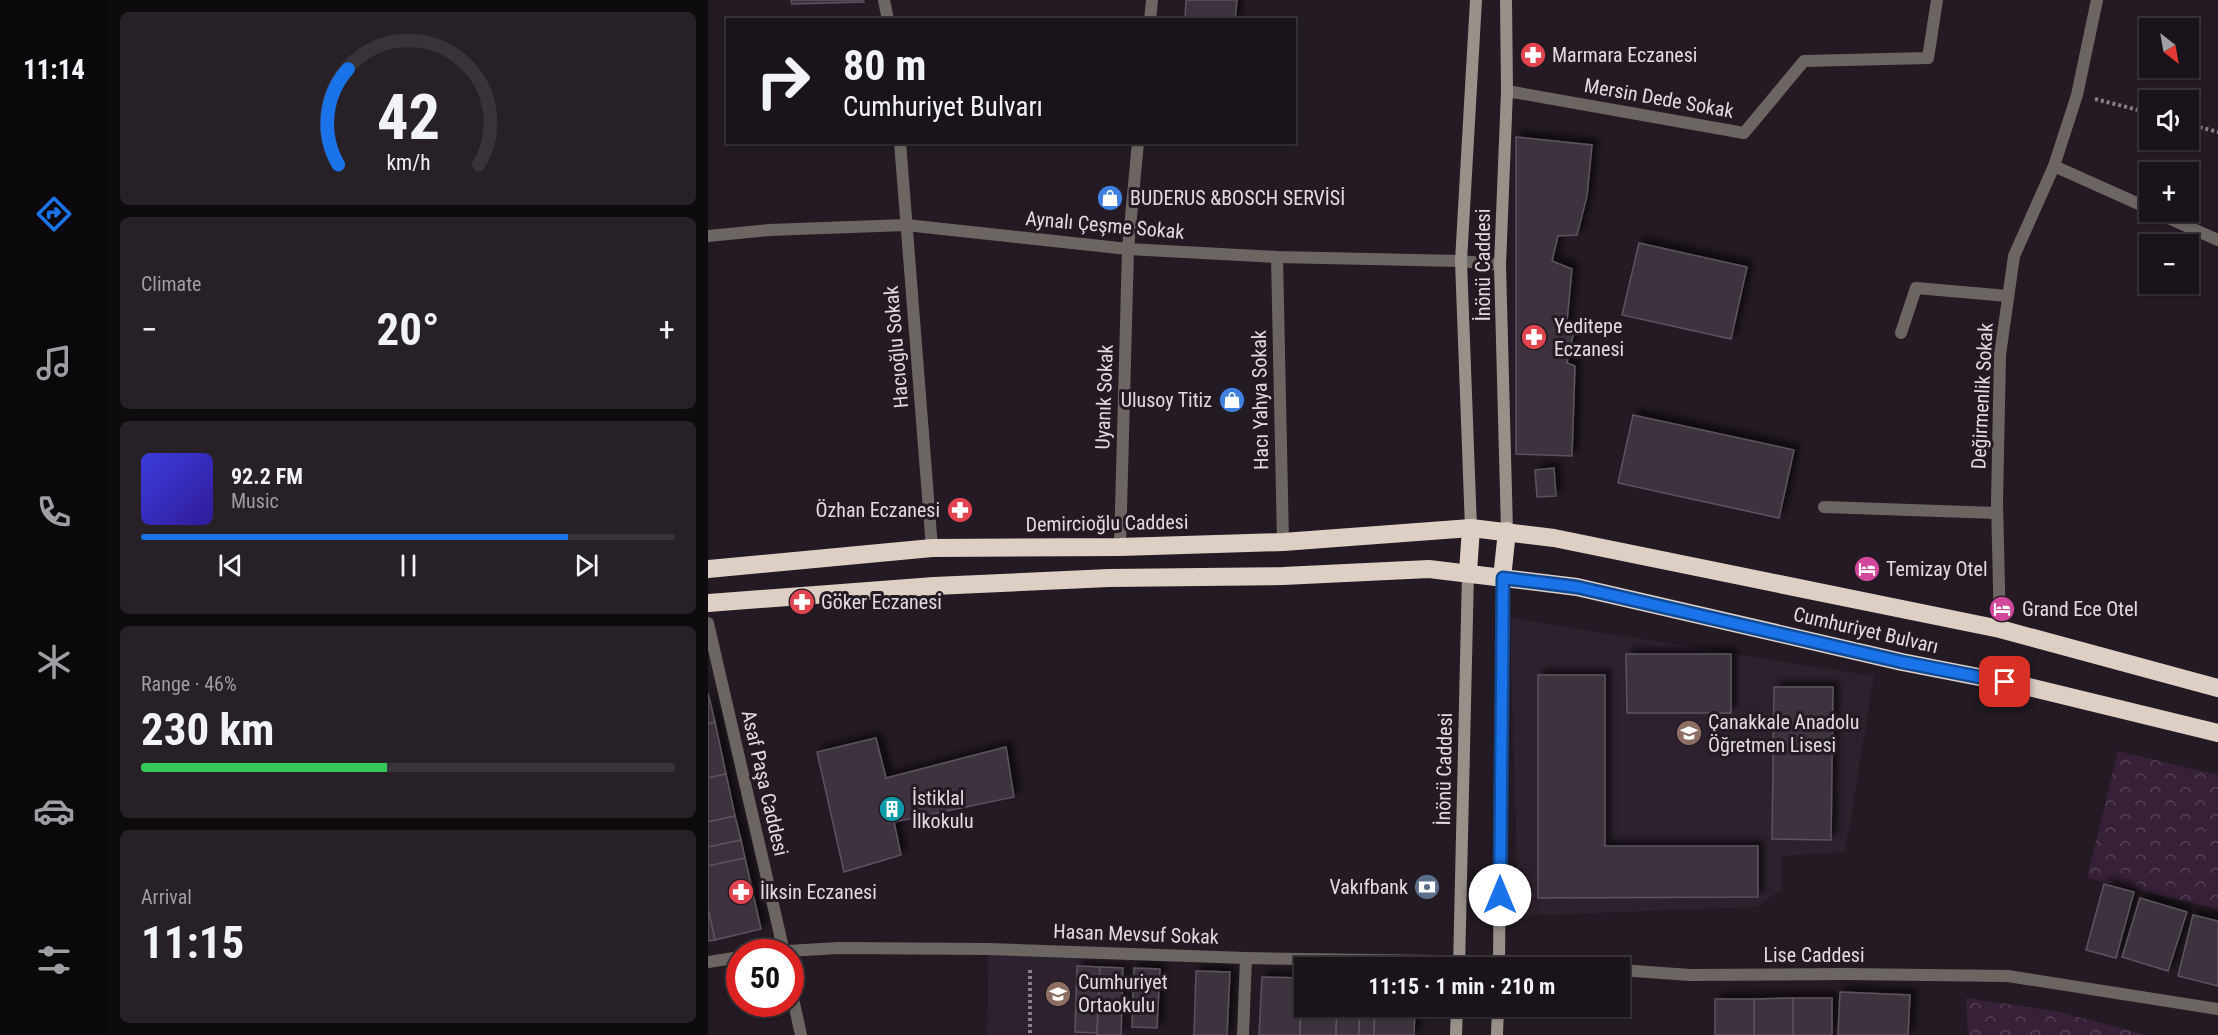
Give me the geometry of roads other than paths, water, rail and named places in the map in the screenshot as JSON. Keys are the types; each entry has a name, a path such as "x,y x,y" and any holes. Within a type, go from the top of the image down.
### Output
{"highway":[{"name":"Demircioğlu Caddesi","path":"708,569 932,548 1120,547 1283,542 1471,528 1507,531"},
{"path":"1468,572 1471,528"},
{"path":"708,603 934,586 1086,579 1283,576 1429,568 1503,578 1507,531"},
{"name":"Cumhuriyet Bulvarı","path":"1507,531 1554,538 2000,629 2218,688"},
{"name":"Cumhuriyet Bulvarı","path":"1503,578 1577,587 1902,662 2025,686 2218,733"}],"street":[{"path":"884,0 888,18"},
{"path":"1150,18 1152,0"},
{"name":"İnönü Caddesi","path":"1471,528 1461,261 1476,0"},
{"name":"İnönü Caddesi","path":"1506,0 1507,90 1500,265 1507,531"},
{"name":"Mersin Dede Sokak","path":"1507,90 1744,133 1804,61 1928,58 1936,0"},
{"name":"Değirmenlik Sokak","path":"2000,629 1997,513 2000,356 2014,256 2054,166 2077,95 2097,0"},
{"name":"Hacıoğlu Sokak","path":"900,144 932,548"},
{"name":"Uyanık Sokak","path":"1120,547 1128,249 1138,144"},
{"path":"2054,166 2139,204"},
{"path":"2178,222 2218,240"},
{"name":"Aynalı Çeşme Sokak","path":"708,236 769,230 906,225 1128,249 1277,257 1461,261 1500,265"},
{"name":"Hacı Yahya Sokak","path":"1277,257 1283,542"},
{"path":"1901,333 1916,288 2008,296"},
{"path":"1824,507 1997,513"},
{"name":"İnönü Caddesi","path":"1459,957 1468,572"},
{"path":"1499,957 1503,578"},
{"name":"Asaf Paşa Caddesi","path":"708,623 776,939"},
{"name":"Hasan Mevsuf Sokak","path":"804,951 931,948 1294,960"},
{"path":"1243,1035 1246,958"},
{"path":"708,962 726,959"},
{"name":"Lise Caddesi","path":"1630,971 1690,975 2008,976 2218,1009"},
{"path":"797,1017 801,1035"},
{"path":"1456,1035 1457,1017"},
{"path":"1497,1035 1498,1017"}],"place":[{"name":"Marmara Eczanesi","path":"1533,55"},
{"name":"BUDERUS &BOSCH SERVİSİ","path":"1110,198"},
{"name":"Yeditepe Eczanesi","path":"1534,337"},
{"name":"Ulusoy Titiz","path":"1232,400"},
{"name":"Özhan Eczanesi","path":"960,510"},
{"name":"Temizay Otel","path":"1867,569"},
{"name":"Göker Eczanesi","path":"802,602"},
{"name":"Grand Ece Otel","path":"2002,609"},
{"name":"Çanakkale Anadolu Öğretmen Lisesi","path":"1689,733"},
{"name":"İstiklal İlkokulu","path":"892,809"},
{"name":"Vakıfbank","path":"1427,887"},
{"name":"İlksin Eczanesi","path":"741,892"},
{"name":"Cumhuriyet Ortaokulu","path":"1058,994"}]}
